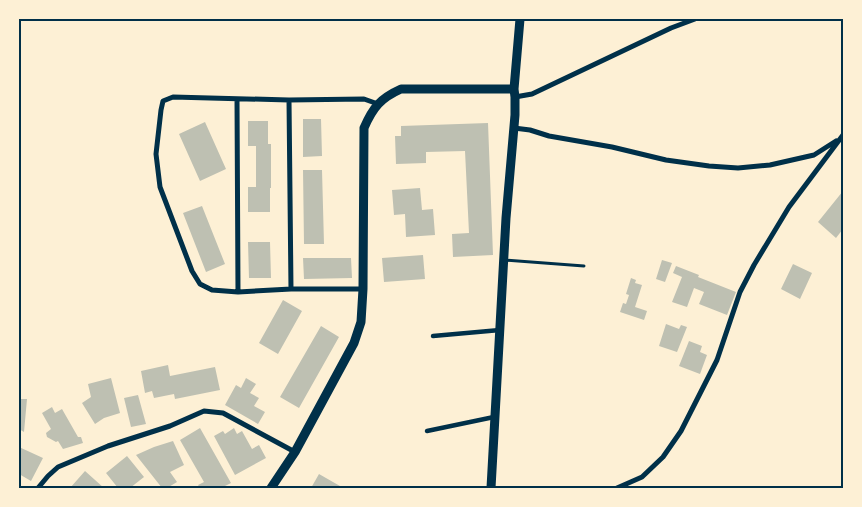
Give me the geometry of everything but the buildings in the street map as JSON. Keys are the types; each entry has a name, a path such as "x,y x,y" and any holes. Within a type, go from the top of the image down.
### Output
{"street":[{"path":"491,488 506,218 514,128 520,19"},
{"path":"271,488 294,452 354,343 361,322 364,289 364,128 369,116 378,104 387,95 401,89 532,94 694,19"},
{"path":"364,289 291,289 238,292 212,290 200,284 192,271 160,187 156,154 163,101 173,97 289,100 364,99 378,104"},
{"path":"238,99 238,292"},
{"path":"289,100 291,289"},
{"path":"514,128 612,147 666,160 738,168 770,165 814,155 842,137"},
{"path":"616,488 642,476 662,457 681,431 717,360 740,292 754,265 789,207 842,137"},
{"path":"433,336 500,330"},
{"path":"38,488 58,466 108,446 170,426 204,411 223,413 294,452"},
{"path":"427,431 496,416"}],"lane":[{"path":"504,260 584,266"}]}
